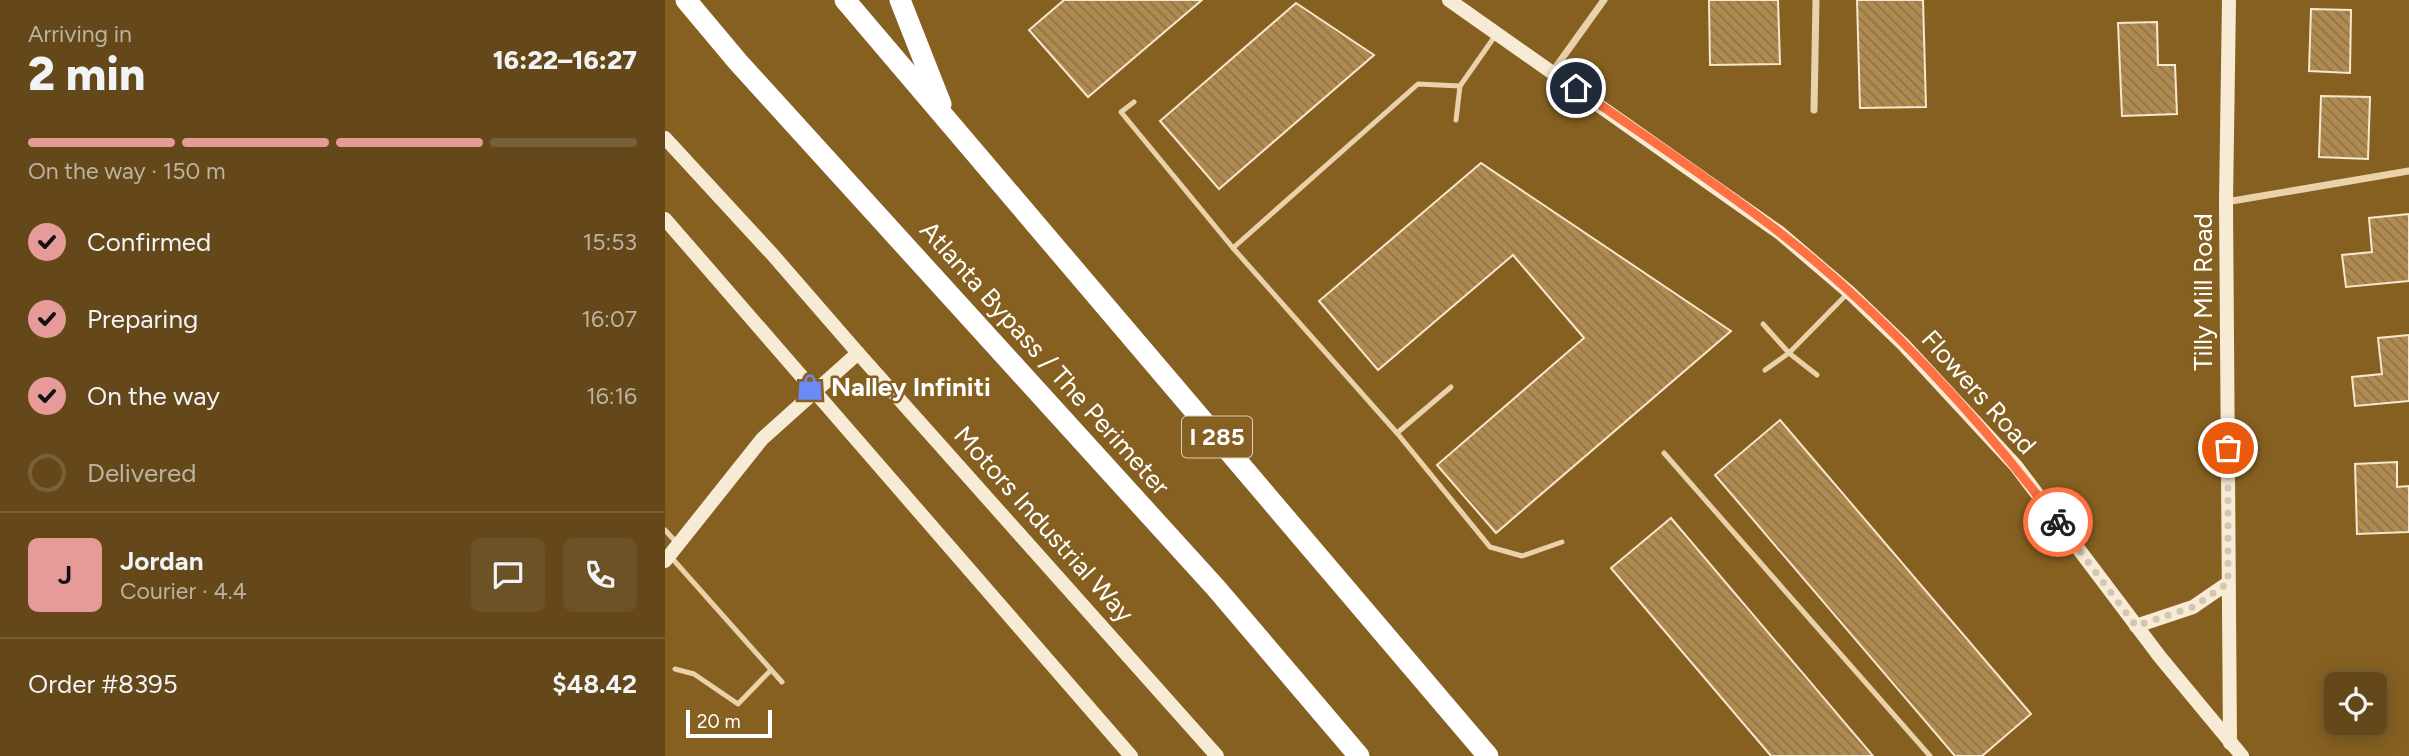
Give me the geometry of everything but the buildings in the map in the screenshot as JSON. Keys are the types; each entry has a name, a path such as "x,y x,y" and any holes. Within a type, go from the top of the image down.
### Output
{"highway":[{"path":"670,0 738,62"},
{"name":"Atlanta Bypass / The Perimeter","path":"686,0 738,62 1216,588 1359,756"},
{"name":"I 285","path":"845,0 1487,756"},
{"path":"900,0 947,119"}],"street":[{"name":"Flowers Road","path":"1449,0 1780,233 1849,292 1903,344 2015,466 2136,626 2242,756"},
{"path":"1553,71 1604,0"},
{"path":"1815,110 1816,0"},
{"name":"Tilly Mill Road","path":"2229,0 2227,202 2230,743"},
{"name":"Motors Industrial Way","path":"665,138 772,254 1217,756"},
{"path":"2227,202 2409,171"},
{"path":"665,219 1131,756"},
{"path":"672,554 762,439 858,353"},
{"path":"2136,626 2193,607 2228,583"}],"lane":[{"path":"1456,120 1459,86 1497,33"},
{"path":"1233,248 1418,84 1459,86"},
{"path":"1134,102 1121,112 1233,248 1397,433 1490,547 1523,556 1562,542"},
{"path":"1765,370 1789,353 1849,292"},
{"path":"1763,324 1789,353 1817,375"},
{"path":"1397,433 1451,387"},
{"path":"1664,453 1930,756"},
{"path":"665,530 672,554 782,682"},
{"path":"675,669 694,674 738,704 771,670"}],"way so far":[{"path":"2058,522 2136,626 2193,607 2228,583 2228,448"}],"place":[{"name":"Nalley Infiniti","path":"810,387"}],"route":[{"path":"1576,88 1780,233 1849,292 1903,344 2015,466 2058,522"}]}
